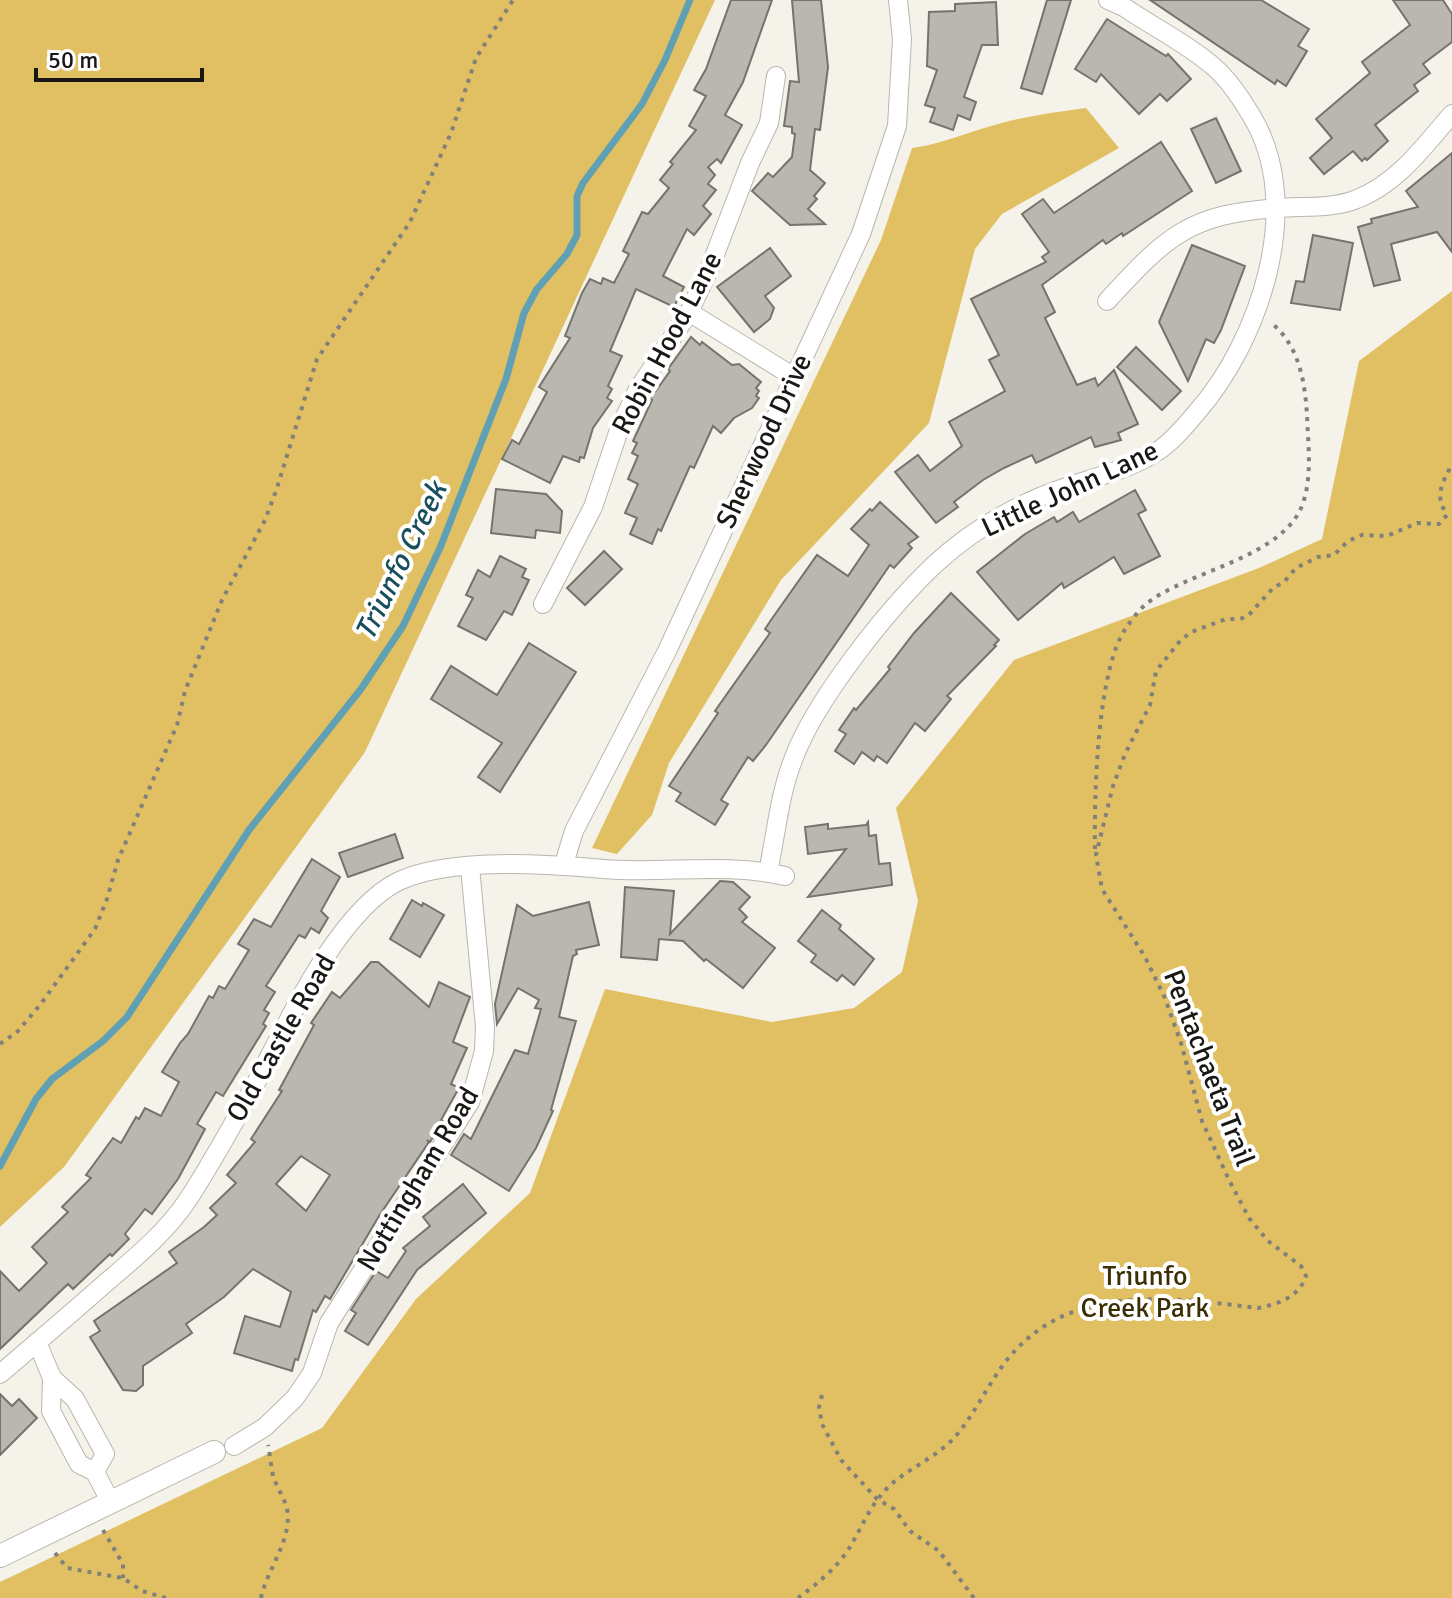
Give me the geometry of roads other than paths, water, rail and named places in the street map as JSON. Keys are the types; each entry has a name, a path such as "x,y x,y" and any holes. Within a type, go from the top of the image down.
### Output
{"street":[{"name":"Sherwood Drive","path":"564,864 574,831 667,651 861,234 897,126 902,39 898,0"},
{"name":"Little John Lane","path":"776,874 784,791 802,737 829,693 883,622 934,565 978,529 1040,496 1115,471 1159,450 1207,401 1256,316 1272,255 1276,208 1271,166 1252,117 1216,68 1124,7 1108,0"},
{"name":"Robin Hood Lane","path":"543,604 593,507 620,427 637,391 689,312 769,123 776,76"},
{"path":"1107,301 1147,258 1192,225 1240,211 1324,206 1356,200 1395,177 1452,114"},
{"path":"689,312 794,377"},
{"name":"Old Castle Road","path":"0,1374 145,1249 186,1202 323,960 363,909 400,880 446,868 564,864 606,869 682,868 776,874"},
{"name":"Nottingham Road","path":"224,1449 265,1427 295,1398 312,1373 329,1323 470,1102 484,1051 485,1027 470,867"},
{"path":"37,1342 52,1378 51,1411 79,1464 95,1472"},
{"path":"52,1378 75,1399 105,1454 95,1472 100,1506"},
{"path":"0,1556 224,1449"}],"waterway":[{"name":"Triunfo Creek","path":"0,1166 36,1099 52,1079 103,1041 127,1017 249,830 361,689 403,626 440,548 506,379 524,313 537,289 567,254 577,235 577,196 583,183 642,104 665,60 690,0"}],"park label":[{"name":"Triunfo Creek Park","path":"1145,1292"}]}
